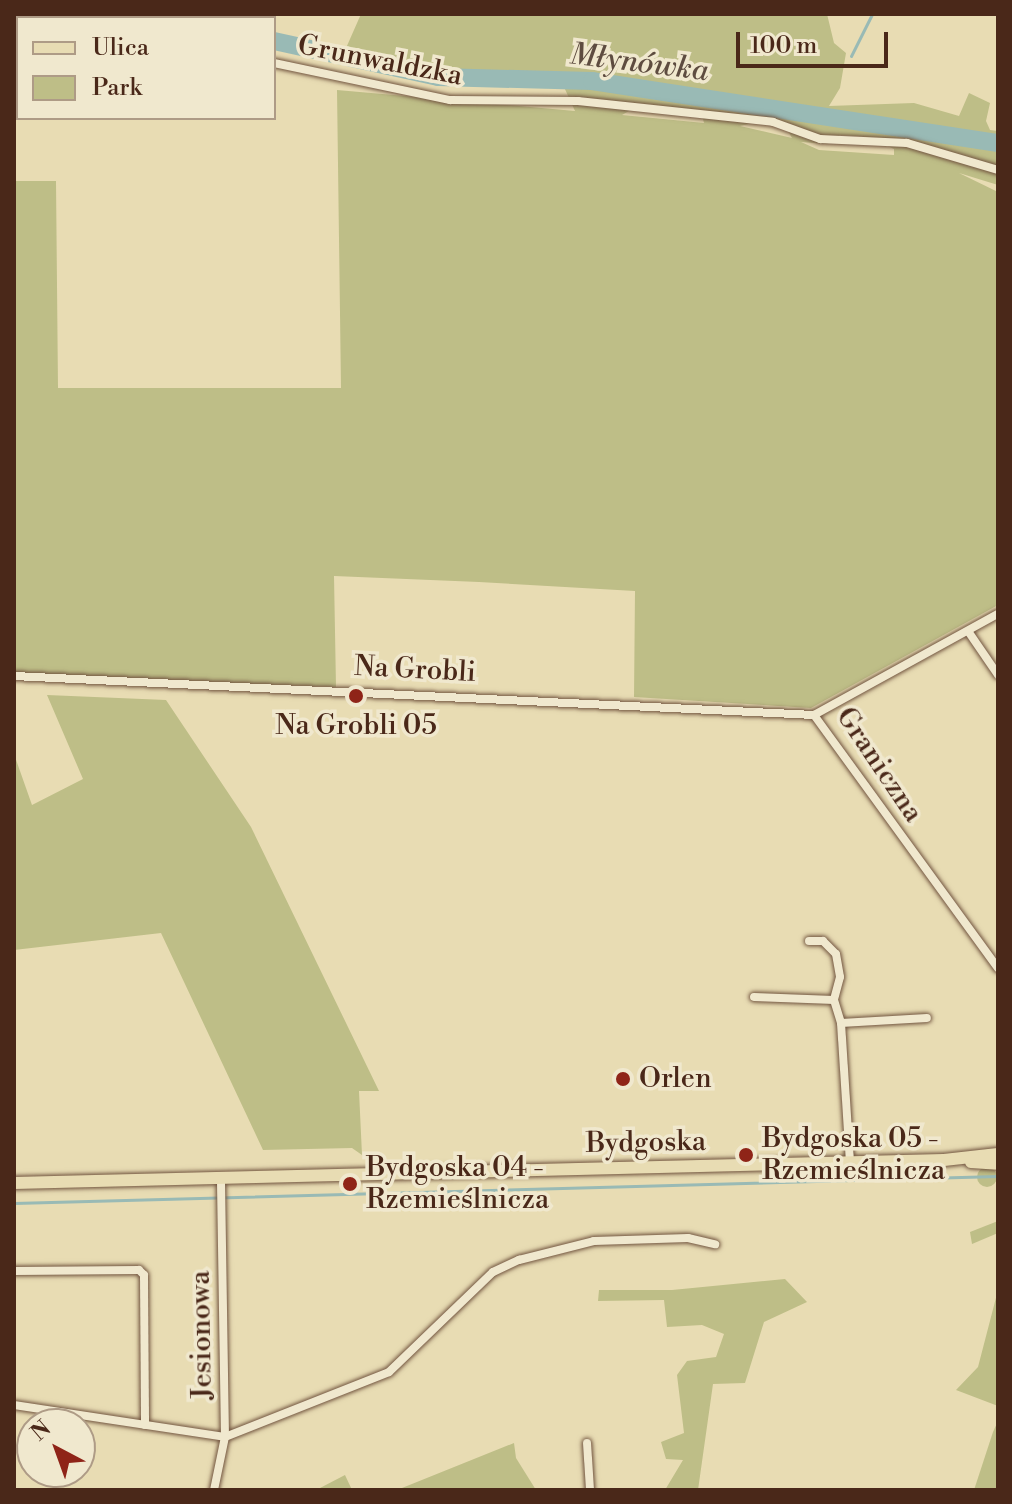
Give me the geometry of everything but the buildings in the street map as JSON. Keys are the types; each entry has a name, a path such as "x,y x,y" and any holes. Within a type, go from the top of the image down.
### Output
{"main road":[{"name":"Bydgoska","path":"14,1183 944,1160 998,1154"},
{"name":"Bydgoska","path":"944,1160 998,1164"}],"street":[{"name":"Grunwaldzka","path":"276,63 450,100 578,101 773,122 820,139 907,143 998,170"},
{"name":"Graniczna","path":"998,614 814,715 998,968"},
{"path":"968,631 998,675"},
{"name":"Na Grobli","path":"14,676 814,715"},
{"path":"809,941 823,941 836,954 840,977 834,1000 841,1023 850,1162"},
{"path":"754,997 834,1000"},
{"path":"841,1023 927,1018"},
{"name":"Jesionowa","path":"214,1490 225,1437 221,1178"},
{"path":"14,1405 225,1437 389,1372 493,1272 519,1260 594,1241 688,1238 715,1244"},
{"path":"14,1271 139,1270 144,1275 145,1425"},
{"path":"587,1443 590,1490"}],"green space":[{"path":"361,14 827,14 834,43 846,53 840,88 829,106 914,103 959,116 969,93 990,103 986,121 990,130 998,131 998,185 959,173 998,192 998,605 811,708 634,697 635,591 479,582 334,576 336,687 14,675 14,181 56,181 58,388 341,388 337,90 575,111 564,87 426,81 339,64","holes":["636,107 701,111 704,123 622,115","769,119 784,124 792,138 740,126","840,135 868,137 894,149 894,155 819,150 801,142 827,144"]},
{"path":"47,695 166,700 251,827 379,1091 359,1091 362,1155 352,1148 263,1150 161,933 14,950 14,754 32,805 83,779"},
{"path":"987,1167 994,1170 997,1177 994,1184 987,1187 980,1184 977,1177 980,1170"},
{"path":"998,1221 998,1233 972,1244 970,1232"},
{"path":"785,1279 807,1302 764,1322 745,1383 713,1384 698,1490 665,1490 683,1460 666,1459 661,1442 684,1433 677,1375 687,1361 716,1357 724,1334 702,1325 667,1327 664,1300 598,1301 599,1290 672,1290"},
{"path":"998,1290 998,1406 956,1390 978,1367"},
{"path":"998,1421 998,1490 974,1490 993,1432"},
{"path":"514,1443 516,1458 536,1490 397,1490"},
{"path":"345,1475 352,1490 320,1488"}],"waterway":[{"path":"851,56 872,14"},
{"name":"Młynówka","path":"276,41 438,77 592,81 998,143"},
{"path":"14,1203 998,1176"}],"place":[{"name":"Na Grobli 05","path":"356,696"},
{"name":"Orlen","path":"623,1079"},
{"name":"Bydgoska 05 - Rzemieślnicza","path":"746,1155"},
{"name":"Bydgoska 04 - Rzemieślnicza","path":"350,1184"}]}
